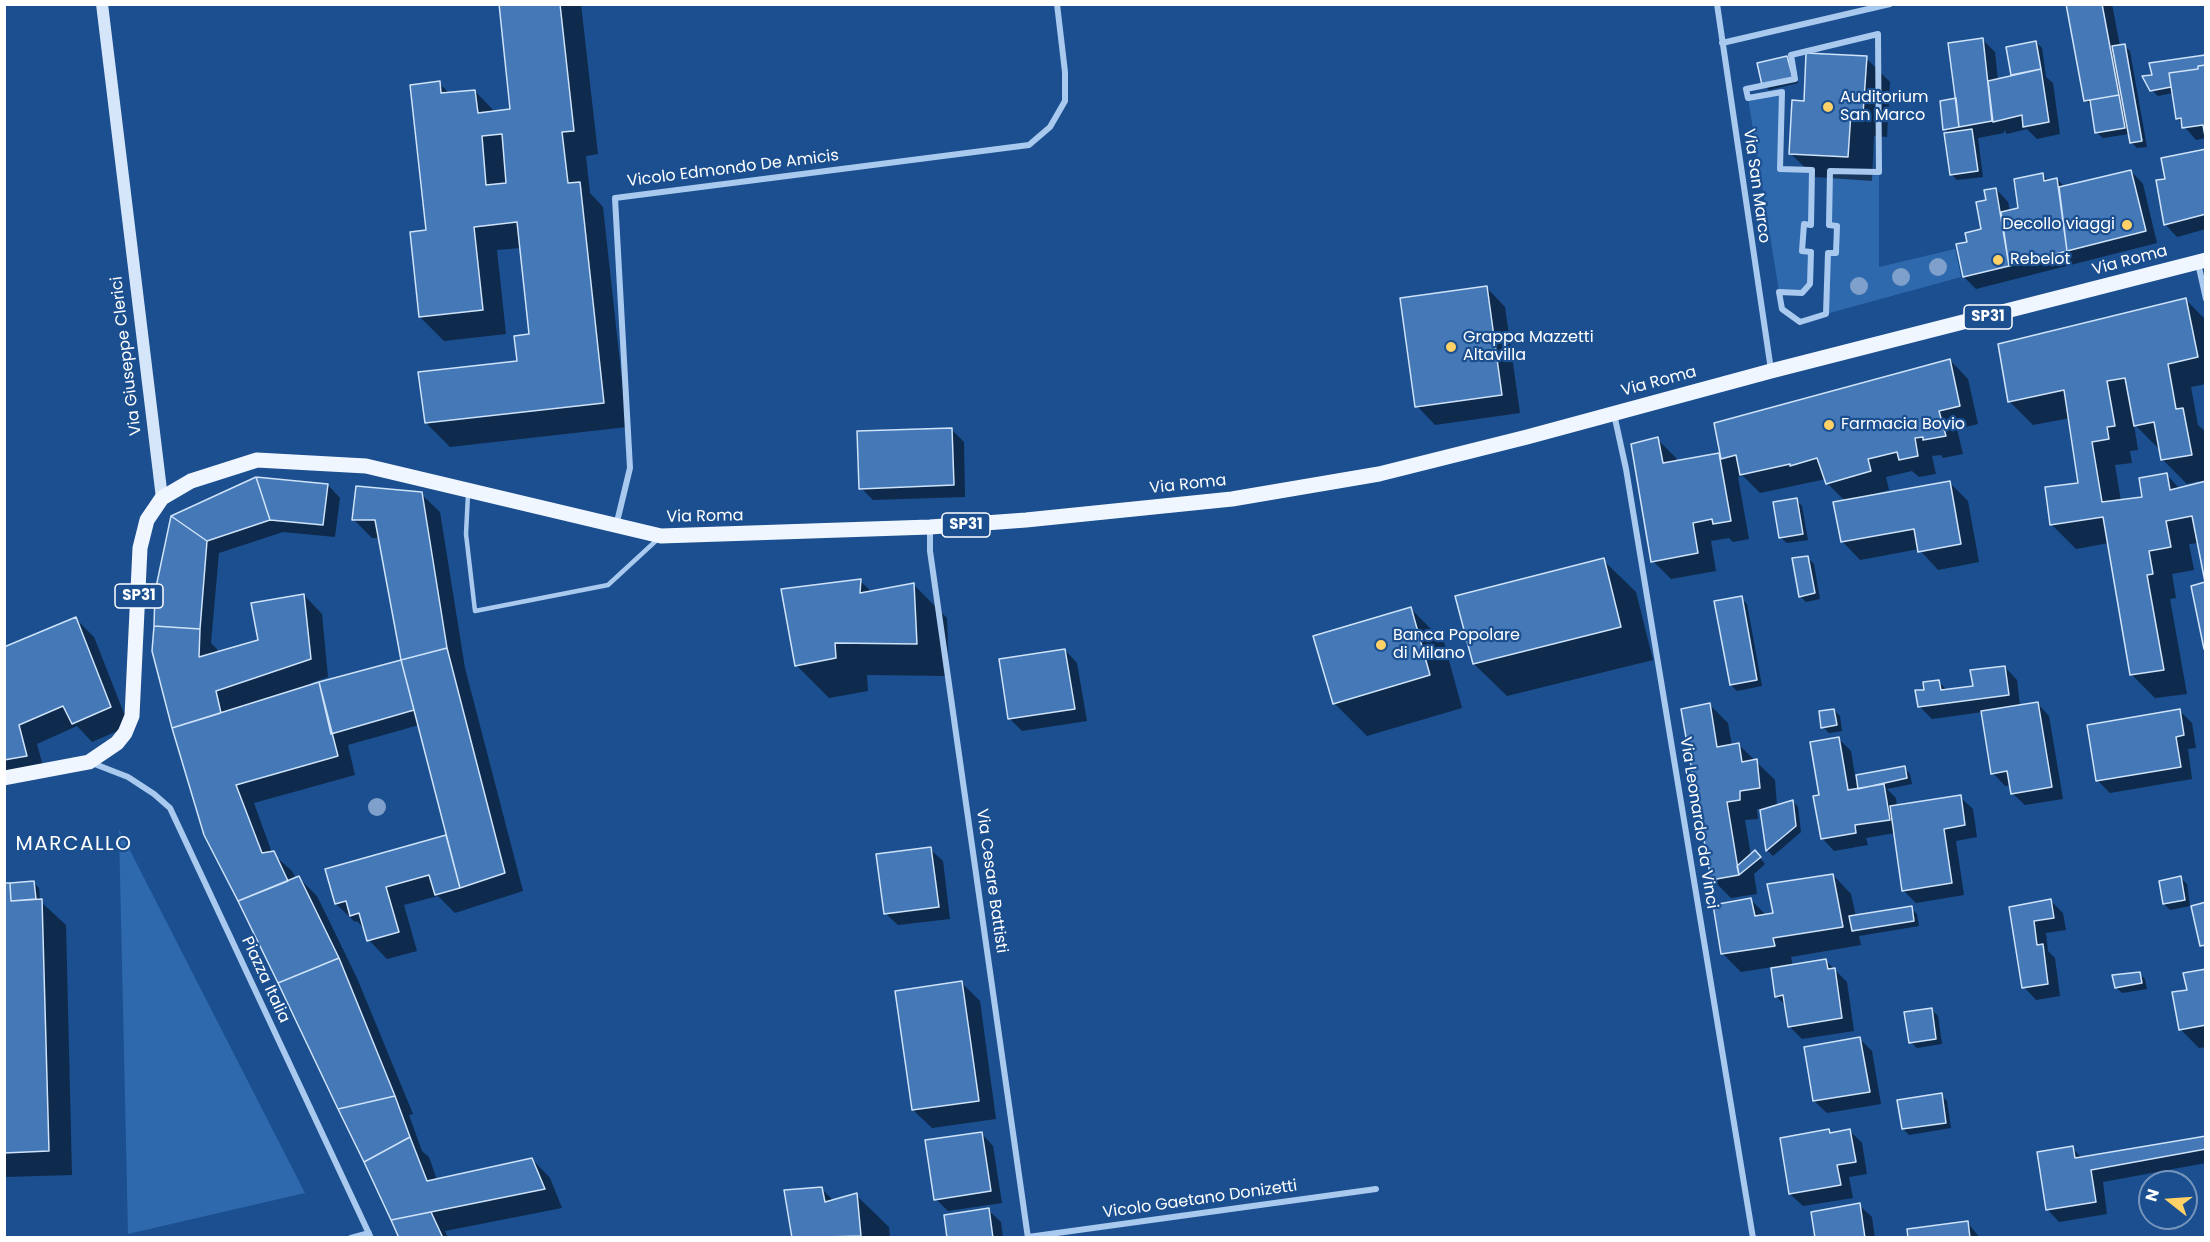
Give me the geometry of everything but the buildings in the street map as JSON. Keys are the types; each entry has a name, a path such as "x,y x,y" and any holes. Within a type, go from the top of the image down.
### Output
{"main road":[{"name":"Via Roma","path":"162,498 191,481 257,460 366,466 661,536 930,527 1026,520 1243,497 1379,474 1527,437 1771,370 2202,261"},
{"name":"SP31","path":"4,778 89,762 117,743 125,733 132,716 140,548 147,520 162,498"}],"street":[{"name":"Via Giuseppe Clerici","path":"102,4 162,498"},
{"name":"Vicolo Edmondo De Amicis","path":"616,526 630,468 615,198 1029,144 1050,127 1065,101 1065,72 1057,4"},
{"name":"Via San Marco","path":"1717,4 1771,370"},
{"path":"1722,43 1890,4"},
{"path":"1878,34 1879,172 1830,171 1829,225 1837,226 1836,253 1828,254 1826,314 1800,322 1782,309 1779,292 1802,293 1810,284 1811,252 1802,251 1804,225 1811,225 1812,170 1780,170 1782,92 1748,98 1746,89 1795,79 1791,55 1878,34"},
{"path":"2202,261 2205,299"},
{"name":"Via Leonardo da Vinci","path":"1614,413 1625,460 1753,1238"},
{"name":"Via Cesare Battisti","path":"930,527 930,551 1028,1237"},
{"name":"Piazza Italia","path":"89,762 128,777 170,808 370,1235 351,1238"},
{"name":"Vicolo Gaetano Donizetti","path":"1028,1237 1376,1189"}],"lane":[{"path":"468,492 466,534 475,611 608,585 661,536"}],"shaded area":[{"path":"1782,92 1780,169 1812,170 1811,225 1804,225 1802,251 1811,252 1810,284 1802,293 1779,292 1748,98"},
{"path":"1830,171 1879,172 1879,267 1955,249 1961,277 1826,314 1828,253 1836,253 1837,226 1829,225"},
{"path":"119,829 305,1193 128,1234"}],"place":[{"name":"Auditorium San Marco","path":"1828,107"},
{"name":"Decollo viaggi","path":"2127,225"},
{"name":"Rebelot","path":"1998,260"},
{"name":"Grappa Mazzetti Altavilla","path":"1451,347"},
{"name":"Farmacia Bovio","path":"1829,425"},
{"name":"Banca Popolare di Milano","path":"1381,645"}],"district":[{"name":"MARCALLO","path":"74,845"}]}
